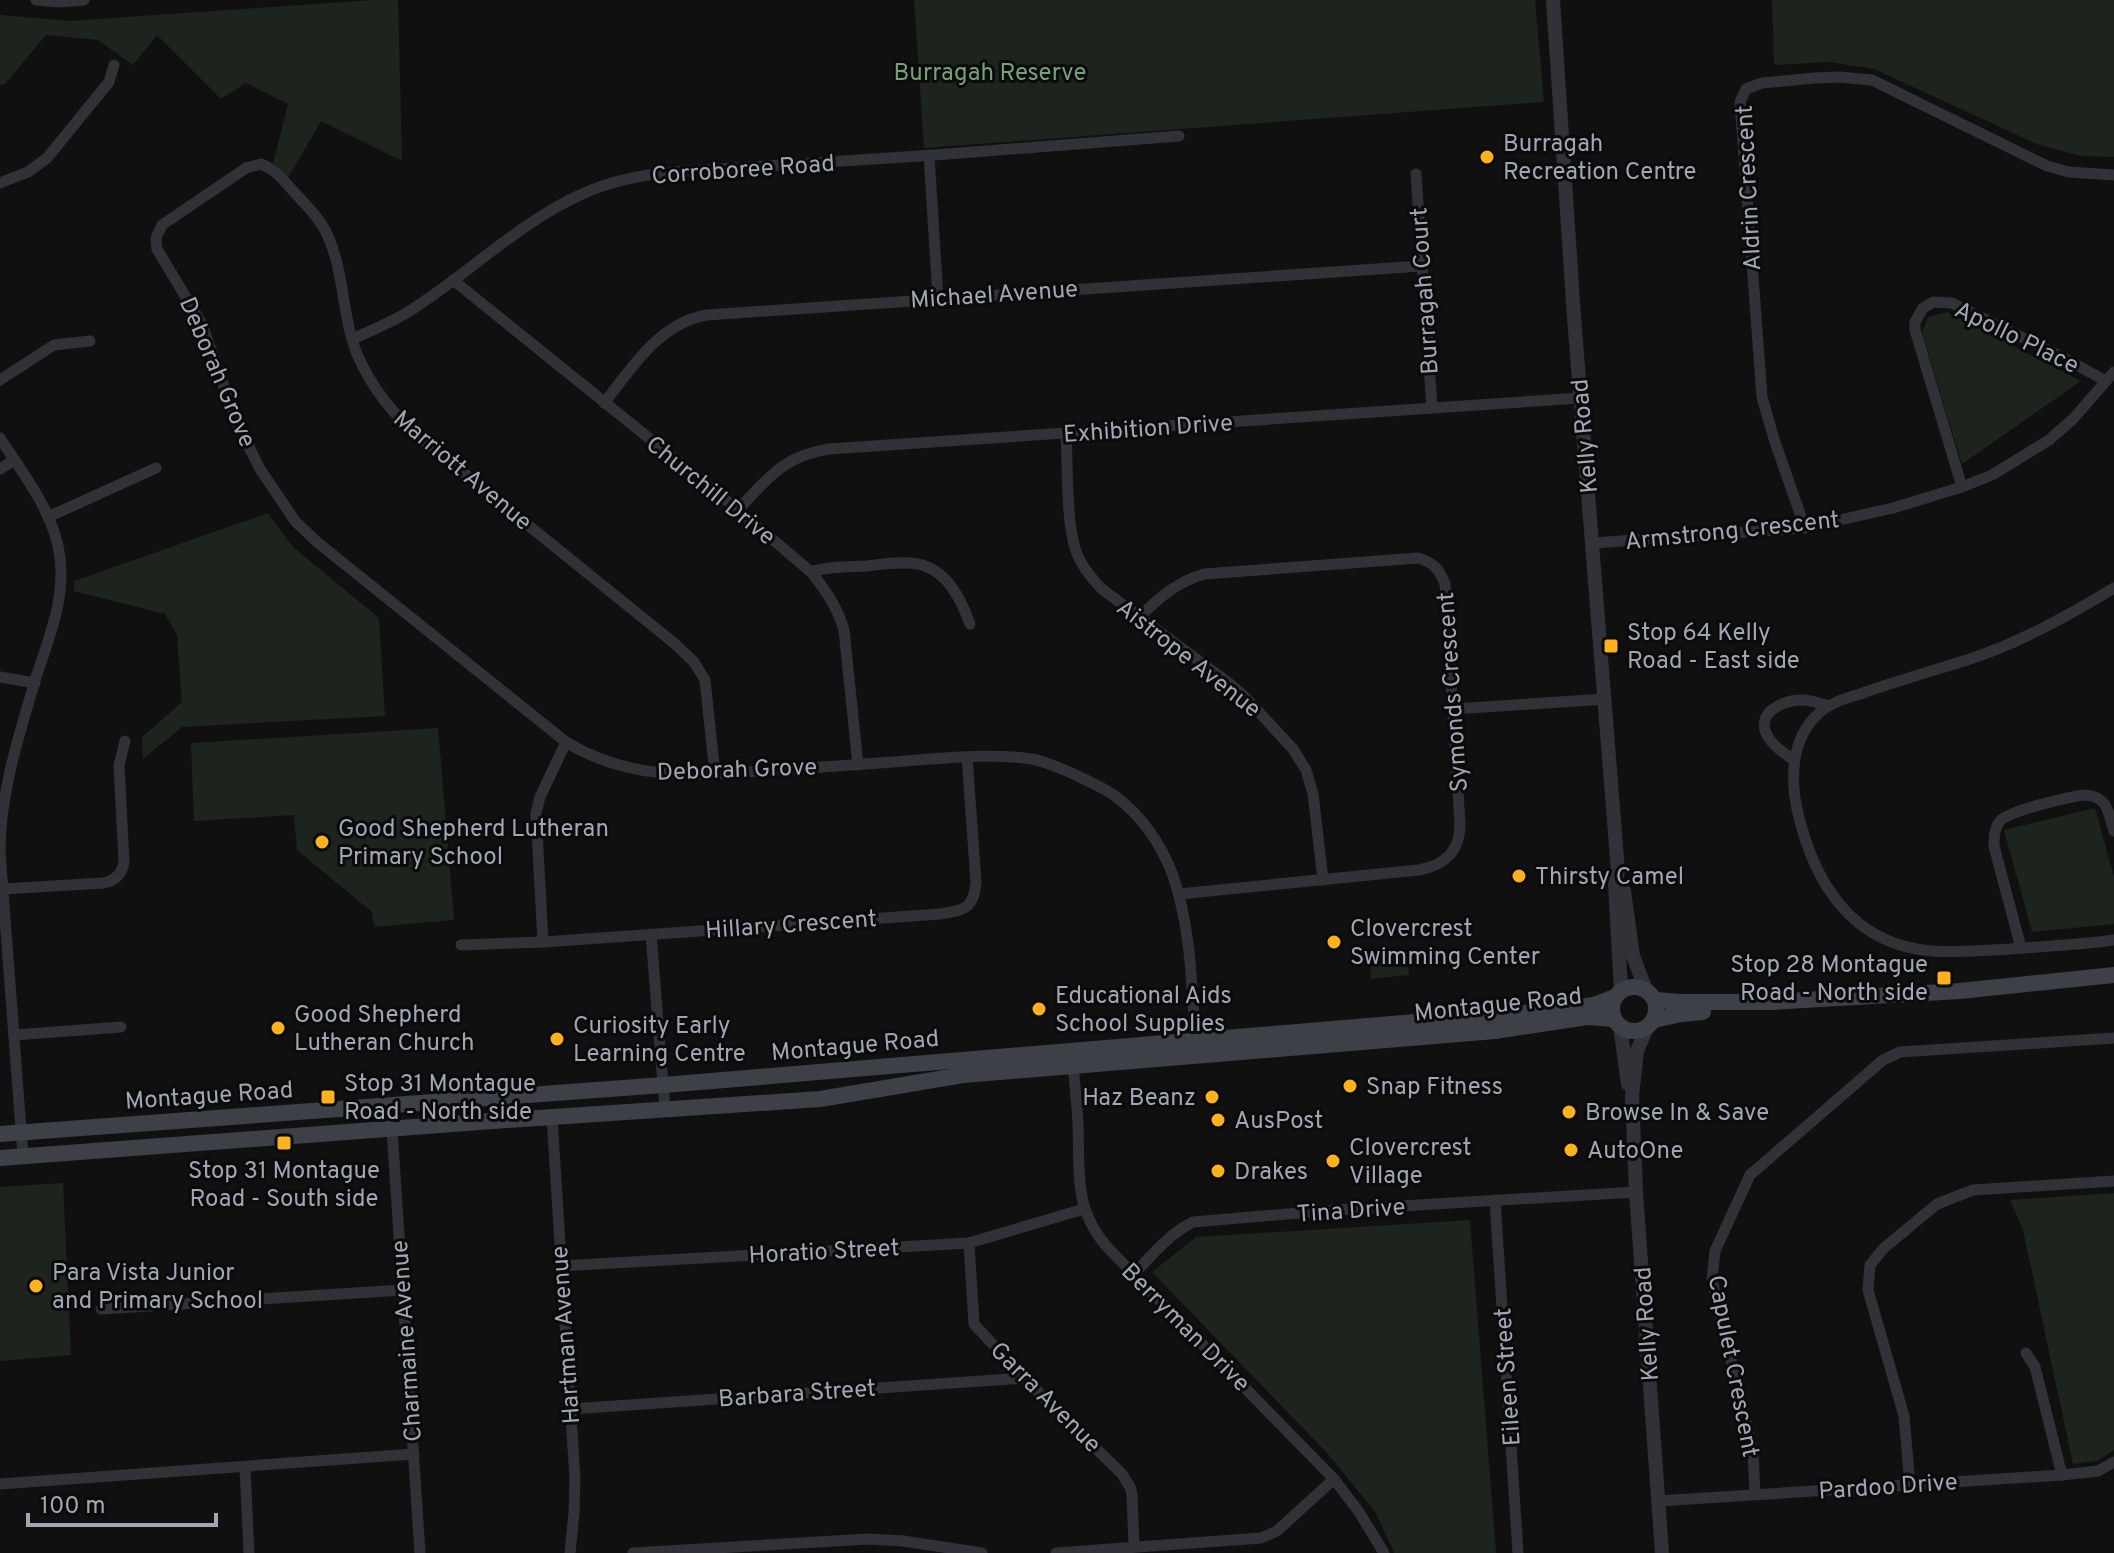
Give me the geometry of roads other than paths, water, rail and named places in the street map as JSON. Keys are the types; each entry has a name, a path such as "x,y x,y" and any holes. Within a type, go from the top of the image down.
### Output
{"main road":[{"path":"1771,1002 1746,1009 1681,1014 1630,1031 1617,1023 1612,1006 1618,994 1636,987 1650,995 1681,1002 1771,1002 1960,991 2114,975"},
{"name":"Montague Road","path":"0,1158 820,1099 1073,1059 1545,1012 1594,1005 1618,994"},
{"path":"1650,995 1656,1010 1650,1024"},
{"name":"Montague Road","path":"1195,1048 1495,1031 1587,1017 1617,1023"},
{"name":"Montague Road","path":"0,1134 899,1065 1073,1059"},
{"path":"390,1106 392,1129"}],"street":[{"path":"36,0 84,0"},
{"name":"Kelly Road","path":"1553,0 1580,398 1618,871 1615,884 1618,994"},
{"path":"0,183 28,172 54,151 109,82 114,65"},
{"name":"Aldrin Crescent","path":"1805,528 1762,397 1740,102 1746,89 1762,83 1814,78 1872,80 2047,166 2069,172 2114,175"},
{"name":"Corroboree Road","path":"352,339 409,311 562,205 616,183 672,172 1179,136"},
{"path":"929,155 938,298"},
{"name":"Marriott Avenue","path":"156,238 158,230 170,218 246,168 261,164 275,171 312,211 325,231 336,259 352,339 362,365 378,392 411,431 694,662 706,689 715,774"},
{"name":"Burragah Court","path":"1416,174 1432,408"},
{"name":"Deborah Grove","path":"156,238 157,249 202,324 237,423 260,469 295,521 327,551 566,742 596,759 630,769 662,773 715,774 967,757 1035,759 1116,796 1153,837 1179,894 1189,963 1195,1048"},
{"name":"Michael Avenue","path":"604,403 655,341 675,326 695,317 1421,266"},
{"name":"Churchill Drive","path":"453,280 811,572 842,621 858,765"},
{"name":"Apollo Place","path":"1962,487 1915,330 1915,322 1923,308 1933,302 1963,307 2062,357 2110,377"},
{"path":"0,380 54,345 90,341"},
{"name":"Armstrong Crescent","path":"1593,543 1805,528 1893,508 1962,487 1992,475 2049,440 2073,419 2110,377"},
{"name":"Exhibition Drive","path":"738,510 791,459 817,451 1580,398"},
{"name":"Aistrope Avenue","path":"1066,434 1070,515 1076,550 1086,570 1094,581 1139,618 1237,691 1283,737 1306,770 1313,794 1323,880"},
{"path":"0,438 48,517 58,546 61,590 4,796 0,834 23,1156"},
{"path":"0,469 14,460"},
{"path":"48,517 156,468"},
{"name":"Symonds Crescent","path":"1139,618 1167,592 1189,578 1204,574 1418,558 1427,560 1439,571 1445,584 1460,837 1453,852 1431,868 1396,874 1179,894"},
{"path":"811,572 827,568 918,564 936,572 956,593 970,624"},
{"path":"2114,588 2062,619 1995,650 1828,706 1807,727 1794,760 1794,797 1815,863 1838,904 1869,932 1890,942 1931,951 2021,948 2114,940"},
{"path":"0,677 35,683"},
{"path":"1454,709 1605,699"},
{"path":"1794,760 1767,736 1766,716 1779,705 1790,701 1804,700 1828,706"},
{"path":"3,889 103,883 118,876 124,862 119,765 125,741"},
{"path":"543,942 536,813 540,797 566,742"},
{"name":"Hillary Crescent","path":"461,945 940,914 967,908 976,882 967,757"},
{"path":"2021,948 1994,846 1995,829 1999,822 2013,813 2089,795 2097,796 2105,804 2114,831"},
{"name":"Kelly Road","path":"1618,871 1624,885 1634,964 1650,995"},
{"path":"651,934 665,1109"},
{"name":"Kelly Road","path":"1617,1023 1632,1096"},
{"name":"Kelly Road","path":"1650,1024 1637,1051 1632,1096 1662,1553"},
{"path":"14,1035 121,1027"},
{"name":"Capulet Crescent","path":"1755,1494 1753,1453 1712,1280 1715,1251 1750,1175 1883,1060 1900,1052 2114,1038"},
{"name":"Berryman Drive","path":"1073,1059 1079,1185 1090,1223 1101,1240 1334,1479 1384,1553"},
{"name":"Hartman Avenue","path":"552,1118 575,1493 570,1553"},
{"name":"Charmaine Avenue","path":"392,1129 420,1553"},
{"path":"1910,1485 1904,1416 1868,1290 1870,1265 1884,1248 1937,1204 1973,1190 2114,1181"},
{"name":"Tina Drive","path":"1134,1274 1176,1232 1193,1222 1636,1192"},
{"name":"Eileen Street","path":"1495,1200 1518,1553"},
{"name":"Horatio Street","path":"560,1266 969,1243 1084,1209"},
{"name":"Garra Avenue","path":"969,1243 974,1324 1127,1481 1132,1494 1134,1547"},
{"path":"101,1309 403,1290"},
{"path":"2026,1353 2035,1367 2062,1475"},
{"name":"Barbara Street","path":"571,1409 1024,1378"},
{"path":"0,1484 414,1454"},
{"name":"Pardoo Drive","path":"1658,1501 2062,1475 2098,1471 2114,1462"},
{"path":"245,1468 249,1553"},
{"path":"1056,1553 1265,1537 1277,1531 1334,1479"},
{"path":"633,1553 868,1539 982,1553"},
{"path":"1256,1539 1257,1553"}],"place":[{"name":"Burragah Recreation Centre","path":"1487,157"},
{"name":"Stop 64 Kelly Road - East side","path":"1611,646"},
{"name":"Good Shepherd Lutheran Primary School","path":"322,842"},
{"name":"Thirsty Camel","path":"1519,876"},
{"name":"Clovercrest Swimming Center","path":"1334,942"},
{"name":"Stop 28 Montague Road - North side","path":"1944,978"},
{"name":"Educational Aids School Supplies","path":"1039,1009"},
{"name":"Good Shepherd Lutheran Church","path":"278,1028"},
{"name":"Curiosity Early Learning Centre","path":"557,1039"},
{"name":"Snap Fitness","path":"1350,1086"},
{"name":"Stop 31 Montague Road - North side","path":"328,1097"},
{"name":"Haz Beanz","path":"1212,1097"},
{"name":"Browse In & Save","path":"1569,1112"},
{"name":"AusPost","path":"1218,1120"},
{"name":"Stop 31 Montague Road - South side","path":"284,1143"},
{"name":"AutoOne","path":"1571,1150"},
{"name":"Clovercrest Village","path":"1333,1161"},
{"name":"Drakes","path":"1218,1171"},
{"name":"Para Vista Junior and Primary School","path":"36,1286"}],"park label":[{"name":"Burragah Reserve","path":"990,72"}]}
